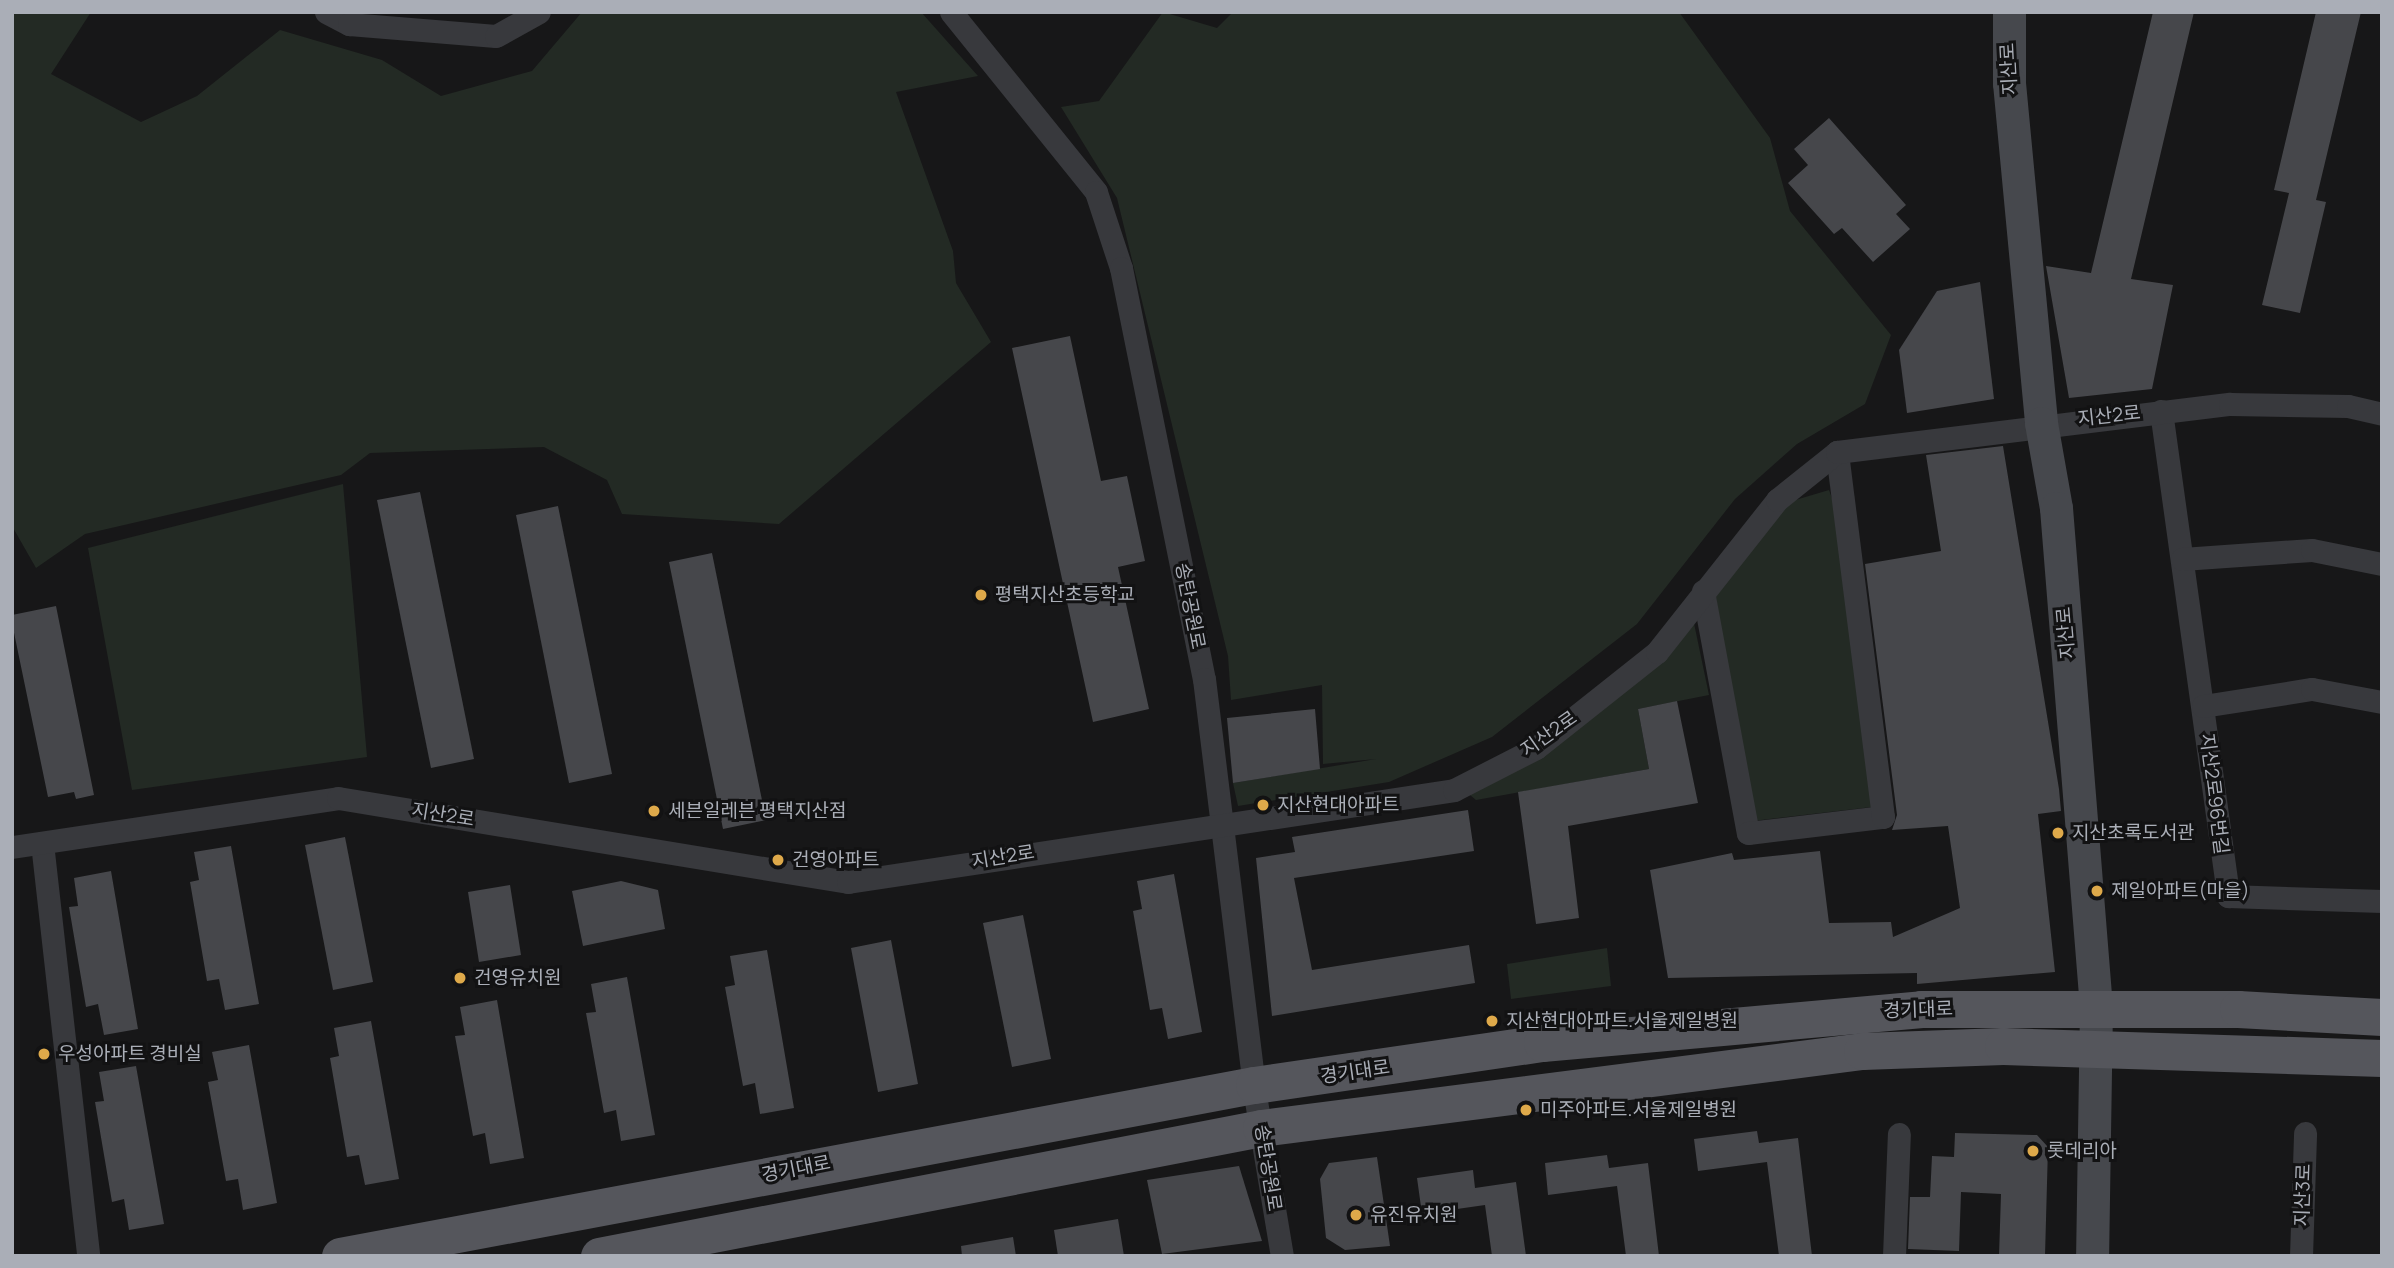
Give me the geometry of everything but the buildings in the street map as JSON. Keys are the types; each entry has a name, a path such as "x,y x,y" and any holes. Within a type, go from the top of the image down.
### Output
{"main road":[{"name":"지산로","path":"2009,12 2009,83 2041,423 2056,508 2095,1007 2092,1256"},
{"name":"경기대로","path":"340,1256 1254,1085 1709,1025 1921,1009 2095,1007 2382,1017"},
{"name":"경기대로","path":"599,1256 1261,1128 1862,1051 2096,1048 2382,1058"}],"street":[{"path":"326,12 349,24 496,36 539,12"},
{"name":"송탄공원로","path":"951,12 1090,183 1110,233 1174,517 1225,821 1254,1085 1282,1256"},
{"name":"지산2로","path":"12,847 338,798 848,882 1225,821 1454,790 1536,748 1637,668 1777,500 1837,452 2041,423 2161,411 2269,405 2348,406 2382,414"},
{"name":"지산2로96번길","path":"2161,411 2228,895 2382,901"},
{"path":"1703,591 1748,833 1883,817 1837,452"},
{"path":"2182,559 2312,550 2382,564"},
{"name":"지산2로96번길","path":"2203,706 2312,689 2382,702"},
{"path":"42,843 88,1256"},
{"name":"지산3로","path":"2301,1256 2305,1133"},
{"path":"1894,1256 1899,1134"}],"shaded area":[{"path":"12,12 91,12 51,74 141,122 197,96 280,30 382,60 441,96 532,71 582,12 921,12 978,76 896,92 953,251 956,283 991,342 779,524 622,514 607,480 544,447 370,453 341,475 85,534 36,568 12,526"},
{"path":"1163,12 1217,28 1233,12 1679,12 1770,138 1790,211 1891,335 1865,404 1797,444 1735,499 1637,624 1492,737 1389,782 1238,806 1233,783 1376,759 1323,764 1322,685 1231,700 1228,656 1117,198 1061,107 1099,101"},
{"path":"343,484 367,757 132,790 88,548"},
{"path":"1829,490 1838,515 1872,807 1753,821 1714,586 1792,501"},
{"path":"1691,609 1709,695 1638,709 1649,769 1476,800 1470,795 1472,786 1558,737"},
{"path":"1607,948 1611,986 1511,999 1507,964"}],"place":[{"name":"평택지산초등학교","path":"981,595"},
{"name":"지산현대아파트","path":"1263,805"},
{"name":"세븐일레븐 평택지산점","path":"654,811"},
{"name":"지산초록도서관","path":"2058,833"},
{"name":"건영아파트","path":"778,860"},
{"name":"제일아파트(마을)","path":"2097,891"},
{"name":"건영유치원","path":"460,978"},
{"name":"지산현대아파트.서울제일병원","path":"1492,1021"},
{"name":"우성아파트 경비실","path":"44,1054"},
{"name":"미주아파트.서울제일병원","path":"1526,1110"},
{"name":"롯데리아","path":"2033,1151"},
{"name":"유진유치원","path":"1356,1215"}]}
